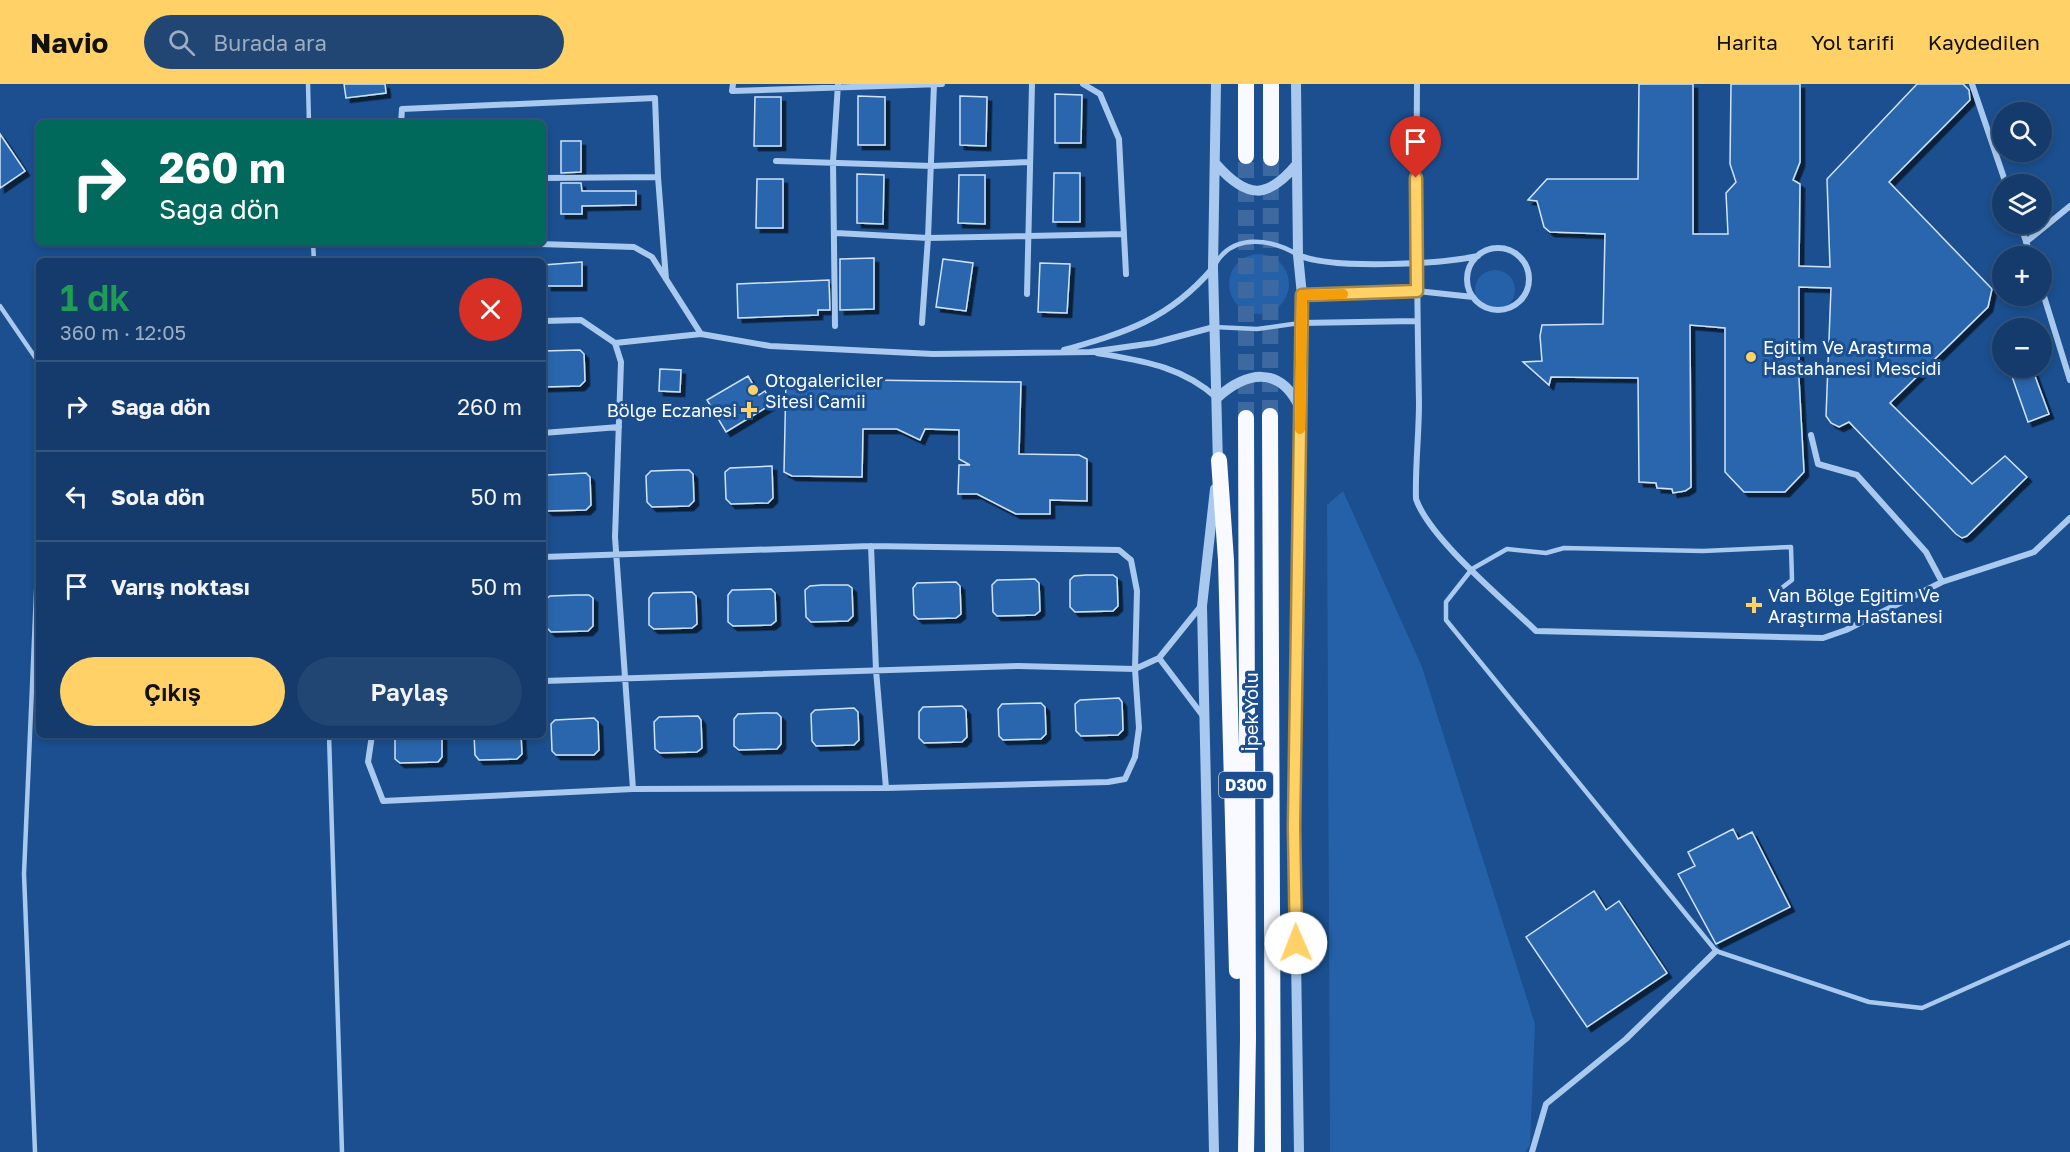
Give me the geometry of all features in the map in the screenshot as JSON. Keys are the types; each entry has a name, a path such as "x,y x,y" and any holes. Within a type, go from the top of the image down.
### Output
{"highway":[{"path":"1246,84 1246,156"},
{"path":"1271,84 1271,158"},
{"name":"İpek Yolu","path":"1270,416 1274,1152"},
{"name":"İpek Yolu","path":"1244,1152 1248,1039 1246,418"},
{"path":"1219,460 1226,560 1244,1152"}],"street":[{"path":"733,84 732,91 942,84"},
{"path":"1027,294 1032,84"},
{"path":"1083,84 1100,94 1119,139 1126,274"},
{"path":"1214,1152 1202,606 1219,460 1212,268 1216,84"},
{"path":"1296,84 1298,255 1302,295 1294,827 1299,1152"},
{"path":"1417,84 1416,321 1419,405 1416,499 1420,511 1435,532 1536,631 1822,638 1846,630 1942,582 2034,552 2070,518"},
{"path":"1972,84 2003,174"},
{"path":"922,323 932,165 934,85"},
{"path":"835,326 836,233 833,162 838,86"},
{"path":"401,120 402,109 655,98 666,280"},
{"path":"776,161 932,165 1030,162"},
{"path":"1216,164 1231,181 1243,189 1258,192 1273,188 1297,164"},
{"path":"546,178 658,177"},
{"path":"2026,242 2070,206"},
{"path":"836,233 928,238 1028,238 1124,234"},
{"path":"2023,234 2027,246"},
{"path":"546,244 634,247 652,257 701,334"},
{"path":"1298,255 1324,263 1417,262 1457,260 1479,256 1498,248 1518,255 1525,263 1529,284 1526,294 1509,308 1489,309 1473,297 1417,291 1302,295"},
{"path":"1473,297 1467,279 1469,270 1479,256"},
{"path":"1054,353 1105,338 1162,314 1194,290 1212,268"},
{"path":"2047,306 2070,380"},
{"path":"546,321 581,320 615,343 621,362 617,553 633,789"},
{"path":"1300,323 1416,321"},
{"path":"615,343 701,334 781,346 933,354 1054,353 1090,352 1154,343 1214,327"},
{"path":"1090,352 1169,367 1188,376 1217,398"},
{"path":"1217,398 1230,387 1259,376 1286,386 1301,409"},
{"path":"546,433 619,427"},
{"path":"1811,435 1818,464 1857,475 1926,552 1942,582"},
{"path":"871,546 876,670 886,788"},
{"path":"372,738 369,762 383,801 633,789 886,788 1125,779 1135,757 1139,728 1135,669 1137,591 1131,560 1119,550 871,546 546,557"},
{"path":"546,681 1018,666 1135,669 1159,658 1202,606"},
{"path":"1159,658 1204,717"},
{"path":"1532,1152 1546,1104 1626,1040 1716,951"}],"lane":[{"path":"308,84 309,120"},
{"path":"1212,268 1220,255 1242,243 1262,241 1276,244 1298,255"},
{"path":"0,306 36,359"},
{"path":"1214,327 1257,329 1300,323"},
{"path":"1779,590 1792,579 1791,547 1703,551 1564,548 1546,552 1507,549 1472,569 1446,602 1446,620 1716,951 1869,1002 1922,1008 2070,942"},
{"path":"35,1152 24,874 36,593"},
{"path":"329,738 342,1152"}],"shaded area":[{"path":"1259,254 1276,259 1284,267 1289,284 1284,301 1276,309 1259,314 1242,309 1234,301 1229,284 1234,267 1242,259"},
{"path":"1495,270 1503,271 1509,276 1514,282 1514,298 1509,304 1503,309 1495,310 1487,309 1481,304 1476,298 1475,290 1476,282 1481,276 1487,271"},
{"path":"1343,491 1422,667 1535,1024 1530,1145 1525,1152 1330,1152 1327,505"}],"building":[{"path":"344,84 385,84 386,93 346,98"},
{"path":"1639,84 1693,84 1693,234 1728,234 1726,193 1736,182 1730,164 1731,84 1800,84 1800,162 1793,180 1800,184 1799,266 1830,267 1827,179 1917,84 1963,84 1969,90 1970,100 1889,182 1992,289 1988,307 1890,403 1972,484 2005,456 2027,477 1967,536 1962,538 1956,534 1849,422 1839,427 1831,423 1826,416 1831,288 1799,287 1799,379 1804,472 1785,492 1744,492 1725,472 1725,328 1690,325 1691,487 1685,491 1673,493 1672,489 1657,488 1656,483 1639,482 1638,378 1551,377 1549,385 1523,362 1542,361 1540,336 1542,325 1603,324 1605,234 1550,232 1544,227 1537,201 1528,200 1547,179 1638,179"},
{"path":"1055,94 1082,95 1081,143 1055,143"},
{"path":"858,96 885,97 885,145 858,145"},
{"path":"960,96 987,97 986,146 960,145"},
{"path":"755,97 781,97 781,146 754,146"},
{"path":"0,134 25,171 0,188"},
{"path":"561,141 581,141 581,172 561,173"},
{"path":"1054,173 1080,173 1080,222 1053,222"},
{"path":"857,174 884,175 883,224 857,223"},
{"path":"959,175 985,175 985,224 958,223"},
{"path":"757,179 783,179 783,228 756,228"},
{"path":"561,183 581,183 582,191 636,191 636,205 582,206 582,214 561,214"},
{"path":"874,258 874,309 840,310 840,259"},
{"path":"943,259 973,263 966,311 936,307"},
{"path":"582,262 582,286 547,286 546,265"},
{"path":"1040,263 1070,264 1067,313 1038,312"},
{"path":"829,280 830,310 818,310 818,315 738,318 737,284"},
{"path":"580,350 584,354 585,381 580,386 546,387 546,351"},
{"path":"660,369 681,370 680,392 659,391"},
{"path":"748,376 759,395 765,391 772,404 726,432 707,400"},
{"path":"2013,378 2036,378 2049,414 2028,422"},
{"path":"786,379 1021,382 1019,454 1079,455 1087,459 1087,501 1050,500 1050,514 1016,514 977,494 958,494 959,465 970,465 959,459 959,430 925,429 920,440 897,429 863,429 862,477 792,476 784,472"},
{"path":"772,466 773,498 768,503 731,504 726,499 725,472 730,468"},
{"path":"689,470 693,474 694,501 689,506 652,507 647,502 646,476 651,471"},
{"path":"586,473 590,477 591,505 586,510 548,511 546,509 547,475"},
{"path":"1113,575 1117,578 1118,606 1113,611 1075,612 1070,607 1070,580 1074,576"},
{"path":"1035,579 1039,583 1040,611 1035,615 997,616 993,612 992,585 997,580"},
{"path":"956,582 960,586 961,614 956,618 918,619 914,615 913,588 917,583"},
{"path":"848,585 852,588 853,616 848,621 811,622 806,617 805,590 810,586"},
{"path":"771,589 775,593 776,621 771,625 733,626 728,622 728,595 732,590"},
{"path":"692,592 696,596 697,624 692,628 654,629 649,625 649,598 653,593"},
{"path":"589,595 593,598 593,626 588,631 551,632 546,627 546,599 550,596"},
{"path":"1119,698 1122,702 1123,730 1118,735 1081,736 1076,731 1075,704 1080,700"},
{"path":"1041,703 1045,707 1046,734 1041,739 1003,740 999,736 998,709 1002,704"},
{"path":"962,706 966,710 967,737 962,742 924,743 919,738 919,712 923,707"},
{"path":"854,708 858,712 859,740 854,745 816,746 812,741 811,714 815,710"},
{"path":"777,713 781,717 781,744 777,749 739,750 734,746 734,719 738,714"},
{"path":"698,716 701,720 702,748 697,752 660,753 655,749 654,722 659,717"},
{"path":"594,718 598,722 599,750 594,755 556,755 552,751 551,724 555,720"},
{"path":"395,738 442,738 442,757 438,762 400,763 395,759"},
{"path":"474,738 521,738 522,754 517,759 479,760 475,755"},
{"path":"1733,829 1738,839 1752,832 1790,907 1716,944 1678,874 1695,866 1688,852"},
{"path":"1594,891 1606,910 1619,901 1667,973 1587,1027 1526,937"}],"tunnel":[{"path":"1246,156 1246,418"},
{"path":"1270,416 1271,158"}],"slow traffic":[{"path":"1300,429 1302,295 1343,294"}],"place":[{"name":"Eğitim Ve Araştırma Hastahanesi Mescidi","path":"1751,357"},
{"name":"Otogalericiler Sitesi Camii","path":"753,390"},
{"name":"Bölge Eczanesi","path":"749,410"},
{"name":"Van Bölge Eğitim Ve Araştırma Hastanesi","path":"1754,605"}],"route":[{"path":"1296,943 1294,827 1302,295 1417,291 1416,178"}]}
